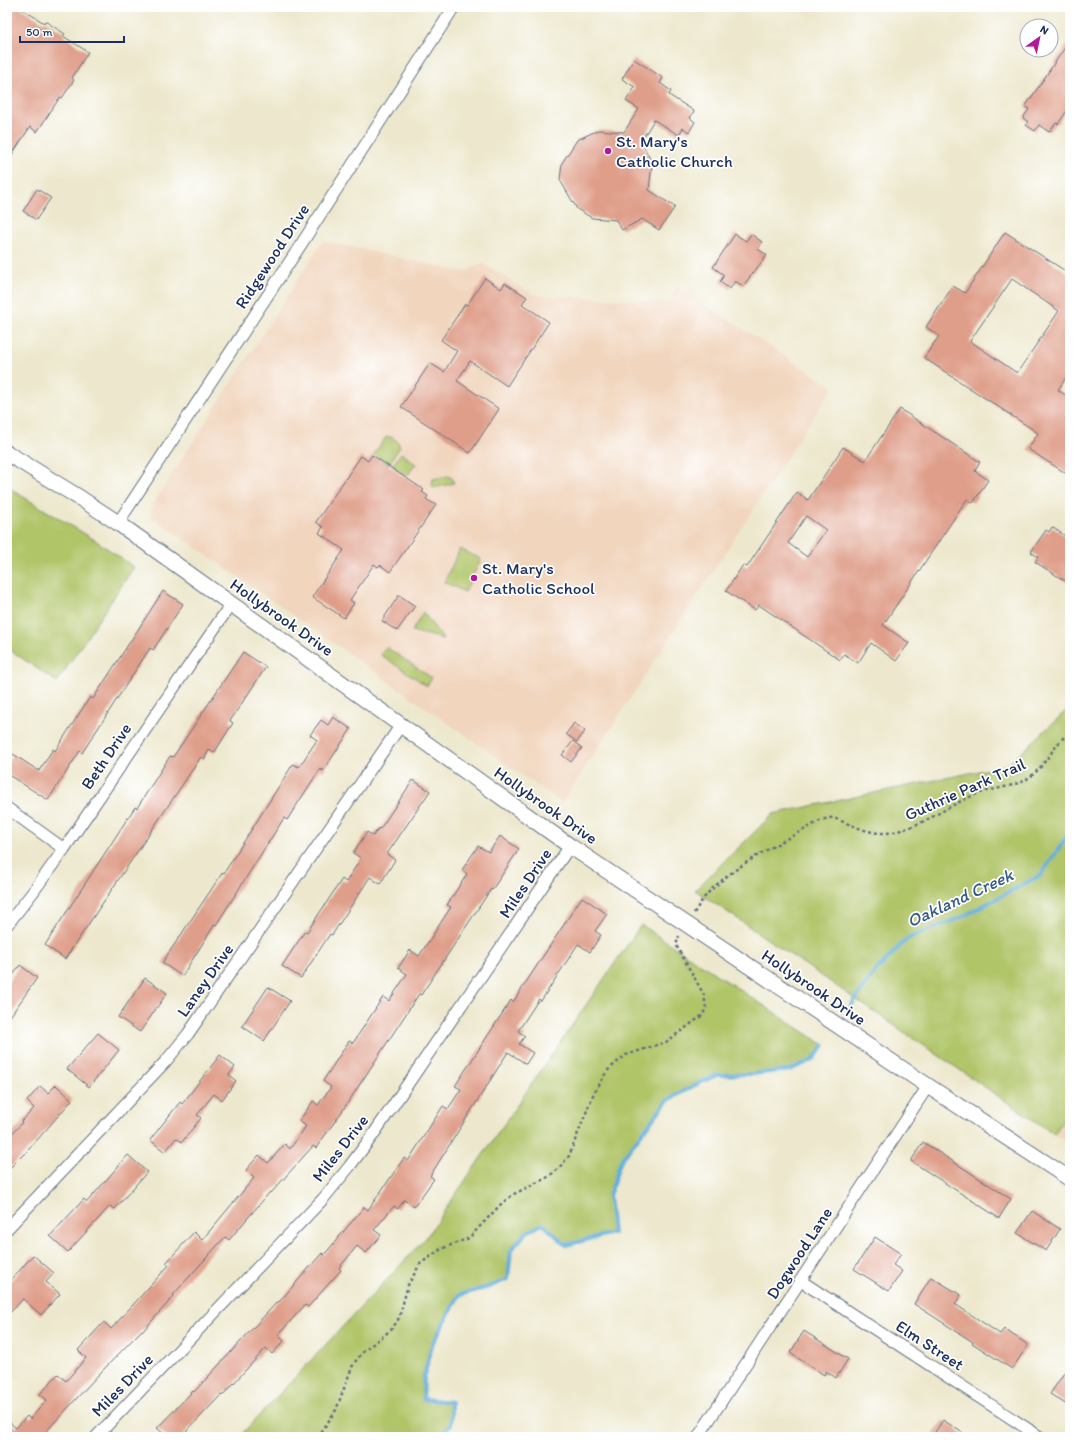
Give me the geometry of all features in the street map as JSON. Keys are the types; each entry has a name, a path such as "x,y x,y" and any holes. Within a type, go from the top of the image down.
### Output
{"main road":[{"name":"Hollybrook Drive","path":"7,453 118,523 570,846 928,1086 1070,1179"}],"street":[{"name":"Ridgewood Drive","path":"118,523 298,249 454,7"},
{"name":"Beth Drive","path":"7,925 64,849 231,604"},
{"name":"Laney Drive","path":"7,1228 166,1061 188,1034 400,725"},
{"path":"7,808 64,849"},
{"name":"Miles Drive","path":"96,1437 323,1199 350,1167 570,846"},
{"name":"Dogwood Lane","path":"698,1437 928,1086"},
{"name":"Elm Street","path":"801,1281 1040,1437"}],"path":[{"name":"Guthrie Park Trail","path":"695,912 702,900 711,890 733,872 788,838 823,820 830,818 836,819 862,830 881,834 904,830 919,824 973,795 1020,782 1029,778 1039,769 1070,732"},
{"path":"318,1437 336,1410 352,1367 357,1359 364,1351 392,1329 399,1318 408,1284 420,1264 441,1249 469,1238 502,1203 514,1194 548,1177 559,1168 570,1156 593,1095 607,1071 626,1055 666,1042 703,1015 706,1007 704,995 676,945 676,940"}],"shaded area":[{"name":"St. Mary's Catholic School","path":"323,241 464,272 483,263 533,295 668,302 677,287 833,387 562,803 152,517 151,507"},
{"path":"1070,1110 1070,1145 1054,1134"}],"green space":[{"path":"386,437 392,437 398,442 400,447 388,465 374,454"},
{"path":"401,453 416,464 407,476 392,466"},
{"path":"447,476 452,478 454,483 433,488 433,479"},
{"path":"7,487 95,540 134,567 57,682 7,648"},
{"path":"460,549 481,559 465,592 444,582"},
{"path":"423,612 443,639 412,631"},
{"path":"386,647 432,678 427,686 381,655"},
{"path":"1070,707 1070,1110 1054,1134 695,890 773,814 1008,765"},
{"path":"641,925 824,1045 813,1060 790,1070 717,1075 667,1101 621,1160 609,1196 613,1233 566,1245 555,1233 543,1224 527,1232 511,1250 508,1279 459,1295 439,1333 429,1357 424,1384 423,1399 451,1402 451,1425 439,1437 239,1437 425,1239"}],"building":[{"path":"7,7 19,7 44,23 45,21 65,34 63,36 88,52 72,78 74,80 62,98 60,97 37,132 30,127 7,162"},
{"path":"1070,40 1070,106 1058,124 1056,123 1049,132 1039,125 1035,131 1026,125 1028,122 1023,118 1029,109 1025,107"},
{"name":"St. Mary's Catholic Church","path":"634,59 663,78 660,83 671,91 669,95 694,111 690,118 695,122 689,132 683,128 679,135 654,120 641,141 652,163 649,190 675,207 659,230 642,219 622,230 616,220 592,218 577,209 560,180 562,163 577,140 598,130 624,132 639,109 626,101 635,87 622,79"},
{"path":"37,189 51,198 36,220 23,211"},
{"path":"1005,232 1070,274 1070,371 1058,390 1070,398 1070,476 1028,449 1038,433 924,358 939,336 926,327 953,286 965,293","holes":["1012,279 1059,311 1017,373 970,341"]},
{"path":"735,234 746,241 751,234 762,242 758,249 767,255 743,286 735,281 730,289 720,282 724,275 713,267"},
{"path":"485,278 501,289 505,283 527,297 522,304 549,322 507,386 470,361 457,381 499,409 470,453 401,407 430,363 444,372 457,351 441,340 465,304 467,305"},
{"path":"900,409 980,462 975,471 988,480 973,503 967,499 883,625 909,643 896,661 871,643 858,663 844,654 840,660 759,605 755,610 726,591 743,565 747,567 797,492 808,500 843,447 865,461","holes":["806,516 826,530 807,557 788,543"]},
{"path":"372,455 424,490 422,492 428,496 426,499 436,505 390,572 380,565 378,567 374,564 350,600 354,603 344,618 312,597 344,550 319,533 323,527 316,522 361,456 368,461"},
{"path":"1052,527 1070,539 1070,584 1035,562 1038,557 1031,552 1046,530 1049,532"},
{"path":"163,591 183,604 153,650 150,648 82,753 80,751 48,800 7,774 7,764 13,754 39,771 53,749 55,751 90,697 93,699"},
{"path":"399,595 415,606 397,631 382,621"},
{"path":"243,652 266,667 230,721 233,723 214,753 209,750 204,759 201,757 65,959 45,945 135,807 137,808 170,756 173,757"},
{"path":"333,717 351,729 323,771 320,769 287,820 284,818 182,976 162,963 223,872 224,873 293,764 299,767 317,740 310,735 321,720 328,725"},
{"path":"574,723 585,731 577,742 566,734"},
{"path":"573,741 582,748 571,762 562,755"},
{"path":"413,780 430,791 387,854 395,860 380,884 370,877 332,935 330,934 301,978 282,966 305,931 307,932 342,879 346,882 361,858 353,853 367,832 373,836 379,828 380,829"},
{"path":"500,836 519,849 421,995 419,994 343,1110 316,1148 313,1146 271,1193 270,1192 229,1240 225,1237 143,1331 142,1330 101,1372 41,1437 7,1437 7,1420 16,1428 27,1416 30,1419 47,1400 40,1394 58,1374 66,1381 86,1358 78,1350 104,1322 111,1329 169,1265 166,1263 194,1232 202,1240 254,1178 246,1170 259,1155 268,1163 285,1144 290,1149 306,1126 299,1121 313,1101 318,1105 331,1087 323,1081 349,1041 353,1043 383,997 389,1001 407,974 398,968 410,950 419,956 451,907 447,905 467,874 462,870 478,846 489,852"},
{"path":"582,897 607,914 595,931 601,935 590,952 578,944 541,1001 539,999 518,1031 525,1036 519,1044 533,1053 526,1064 508,1052 430,1176 434,1179 414,1207 404,1200 398,1209 394,1206 374,1230 381,1235 366,1253 357,1246 339,1268 341,1270 308,1307 305,1305 278,1335 284,1341 272,1354 266,1348 222,1396 221,1395 181,1437 167,1437 157,1428 193,1391 194,1392 278,1301 279,1302 322,1253 324,1255 364,1207 368,1210 404,1158 408,1161 443,1106 448,1109 461,1089 455,1086 511,1000 513,1002"},
{"path":"20,965 37,978 7,1021 7,984"},
{"path":"145,978 167,993 140,1032 118,1017"},
{"path":"268,987 290,1001 264,1041 242,1026"},
{"path":"98,1033 119,1050 89,1087 67,1069"},
{"path":"220,1055 235,1067 229,1075 236,1081 222,1100 214,1094 197,1115 201,1118 182,1142 176,1138 165,1152 150,1140 180,1102 182,1104"},
{"path":"56,1085 72,1100 31,1147 7,1171 7,1139 34,1108 27,1101 40,1086 48,1093"},
{"path":"923,1142 1011,1199 999,1218 911,1161"},
{"path":"128,1155 147,1172 115,1209 110,1206 68,1252 50,1236 84,1199 87,1202"},
{"path":"1032,1211 1060,1229 1046,1251 1017,1233"},
{"path":"875,1237 901,1254 893,1265 902,1271 889,1291 854,1269"},
{"path":"33,1255 54,1273 46,1282 60,1294 41,1315 23,1299 7,1316 7,1285"},
{"path":"931,1277 961,1295 955,1304 1000,1334 1004,1329 1028,1345 1012,1369 914,1304"},
{"path":"804,1331 848,1359 836,1378 826,1371 824,1375 790,1353"},
{"path":"1070,1364 1070,1407 1050,1394"},
{"path":"943,1420 969,1437 932,1437"}],"waterway":[{"name":"Oakland Creek","path":"848,1010 874,973 907,939 962,917 1041,875 1070,832"},
{"name":"Oakland Creek","path":"439,1437 451,1425 451,1402 423,1399 424,1376 432,1345 459,1295 489,1287 508,1279 511,1250 527,1232 543,1224 566,1245 613,1233 609,1196 621,1160 667,1101 693,1086 717,1075 752,1074 790,1070 813,1060 824,1045"}],"place":[{"name":"St. Mary's Catholic Church","path":"608,151"},
{"name":"St. Mary's Catholic School","path":"474,578"}]}
